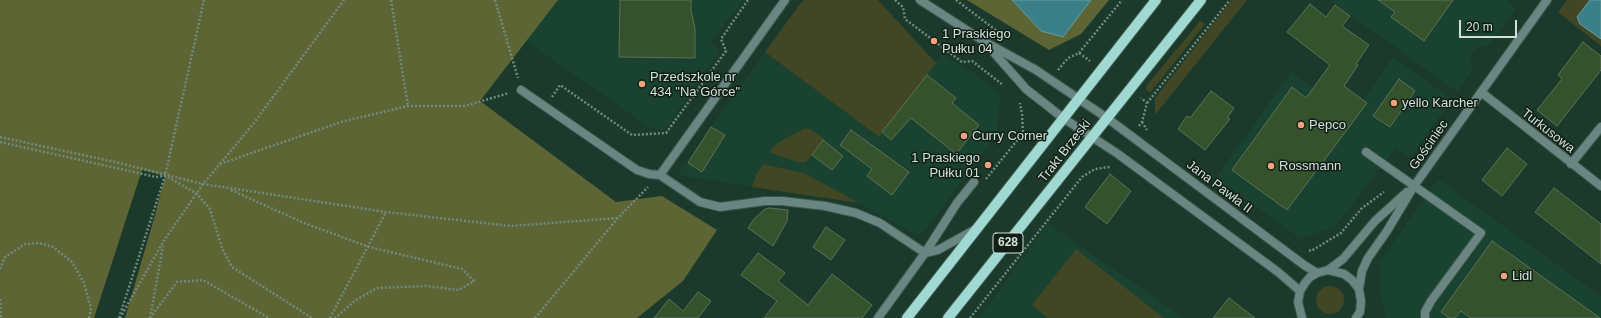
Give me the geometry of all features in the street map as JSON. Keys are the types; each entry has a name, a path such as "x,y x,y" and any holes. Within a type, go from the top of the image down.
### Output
{"main road":[{"name":"Trakt Brzeski","path":"907,318 1156,0"},
{"name":"Trakt Brzeski","path":"948,318 1200,0"}],"street":[{"path":"660,175 785,0"},
{"path":"920,0 985,42 1026,89 1063,118 1093,136 1300,290"},
{"name":"Gościniec","path":"1360,316 1361,301 1359,289 1362,270 1368,258 1387,231 1414,186 1548,0"},
{"name":"Jana Pawła II","path":"985,42 1036,70 1107,118 1291,256 1317,272"},
{"path":"521,90 637,170 649,174 660,175 700,202 720,207 765,201 782,201 825,206 856,213 880,223 925,253 938,250 976,229"},
{"name":"Turkusowa","path":"1481,92 1601,186"},
{"path":"1571,164 1601,127"},
{"path":"1366,152 1481,233 1431,301 1425,312 1425,318"},
{"path":"878,318 925,253 957,203 974,182"},
{"name":"Gościniec","path":"1328,270 1343,259 1375,221 1414,186"},
{"path":"1302,318 1298,302 1300,290 1304,283 1317,272 1328,270 1344,274 1352,280 1359,289"}],"path":[{"path":"119,318 165,176 204,0"},
{"path":"119,318 163,242 203,184 254,123 344,0"},
{"path":"391,0 408,106"},
{"path":"220,164 341,122 408,106 465,106 521,90 495,0"},
{"path":"546,106 560,85 632,135 666,133 726,51 721,40 748,0"},
{"path":"895,0 903,7 905,19 962,62 972,61 1008,89"},
{"path":"1079,53 1122,0"},
{"path":"1147,103 1230,0"},
{"path":"974,182 980,187 1023,133 1019,98"},
{"path":"0,137 115,162 165,176 203,184 386,212 511,226 618,218"},
{"path":"0,142 156,177 165,176 197,194 210,209 222,248 232,267 312,318"},
{"path":"970,318 1082,177 1095,169 1108,166"},
{"path":"535,318 618,218 660,175"},
{"path":"1291,256 1299,246 1311,251 1341,233 1362,208 1403,179"},
{"path":"227,188 304,223 369,247 462,269 474,281 459,290 426,286 377,288 356,300 335,318"},
{"path":"330,318 369,247 386,212"},
{"path":"150,318 163,242"},
{"path":"0,269 5,256 25,244 39,243 54,247 72,262 84,283 91,308 89,318"},
{"path":"150,318 177,282 203,280 269,318"},
{"path":"0,299 1,318"}],"shaded area":[{"path":"0,0 558,0 480,101 616,202 662,196 717,230 683,281 637,318 125,318 165,176 142,170 94,318 0,318"},
{"name":"Przedszkole nr 434 \"Na Górce\"","path":"558,0 743,0 710,43 720,50 664,131 649,127 526,41"},
{"path":"803,0 878,0 936,63 879,137 765,52"},
{"path":"967,0 1012,0 1041,31 1063,37 1091,0 1109,0 1081,34 1049,50"},
{"path":"1232,0 1247,0 1155,115 1155,98"},
{"path":"1330,0 1510,0 1508,3 1516,9 1490,44 1477,47 1468,59 1474,67 1457,92"},
{"path":"1567,0 1601,0 1601,46 1558,12"},
{"path":"1200,21 1205,24 1150,93 1146,89 1147,85"},
{"path":"765,52 879,137 941,54 974,73 1001,95 996,135 925,231 916,235 859,203 677,175"},
{"path":"1393,57 1452,99 1410,158 1395,148 1336,226 1301,239 1231,188 1229,190 1215,179 1291,72 1352,116"},
{"path":"805,128 811,130 824,139 806,162 797,162 771,153 770,150 779,142"},
{"path":"763,164 804,173 859,203 752,187 756,175"},
{"path":"1438,179 1601,296 1601,318 1386,318 1380,294 1379,263"},
{"path":"1048,224 1052,226 1184,318 979,318"},
{"path":"1076,249 1164,318 1048,318 1032,305"},
{"path":"1330,286 1336,287 1340,290 1343,294 1343,306 1340,310 1336,313 1330,314 1324,313 1320,310 1317,306 1316,300 1317,294 1320,290 1324,287"}],"water":[{"path":"1012,0 1091,0 1063,37 1041,31"},
{"path":"1590,0 1601,0 1601,39 1580,24 1577,17"}],"building":[{"path":"620,0 691,0 691,10 695,29 695,58 619,57"},
{"path":"1378,0 1453,0 1424,41 1391,17 1395,12"},
{"path":"1310,4 1326,17 1335,5 1350,16 1342,26 1369,45 1356,64 1358,65 1344,86 1367,103 1287,210 1232,170 1292,87 1306,98 1330,65 1287,32"},
{"path":"1583,42 1601,56 1601,70 1557,126 1537,110 1562,79 1558,75"},
{"path":"927,75 956,98 952,103 979,125 956,154 911,118 891,140 882,132"},
{"name":"yello Karcher","path":"1399,79 1415,91 1390,127 1373,116"},
{"path":"1211,91 1234,108 1227,118 1230,119 1205,150 1178,129 1187,116 1190,118"},
{"path":"711,127 725,135 702,172 688,163"},
{"path":"851,130 909,172 892,195 867,176 872,169 840,145"},
{"path":"823,140 843,156 832,170 812,155"},
{"path":"1507,148 1527,164 1502,196 1482,180"},
{"path":"1110,174 1131,191 1107,224 1085,207"},
{"path":"1554,188 1601,224 1601,264 1535,212"},
{"path":"765,209 788,210 787,221 773,246 748,228 754,219"},
{"path":"826,227 845,240 831,260 813,247"},
{"name":"Lidl","path":"1492,241 1600,318 1471,318 1461,311 1455,318 1449,318 1441,312"},
{"path":"758,253 785,273 778,281 808,305 832,274 872,305 862,318 764,318 777,301 741,275"},
{"path":"698,292 711,301 698,318 654,318 669,299 683,311"},
{"path":"1229,298 1255,318 1213,318"}],"place":[{"name":"1 Praskiego Pułku 04","path":"934,41"},
{"name":"Przedszkole nr 434 \"Na Górce\"","path":"642,84"},
{"name":"yello Karcher","path":"1394,103"},
{"name":"Pepco","path":"1301,125"},
{"name":"Curry Corner","path":"964,136"},
{"name":"1 Praskiego Pułku 01","path":"988,165"},
{"name":"Rossmann","path":"1271,166"},
{"name":"Lidl","path":"1504,276"}]}
